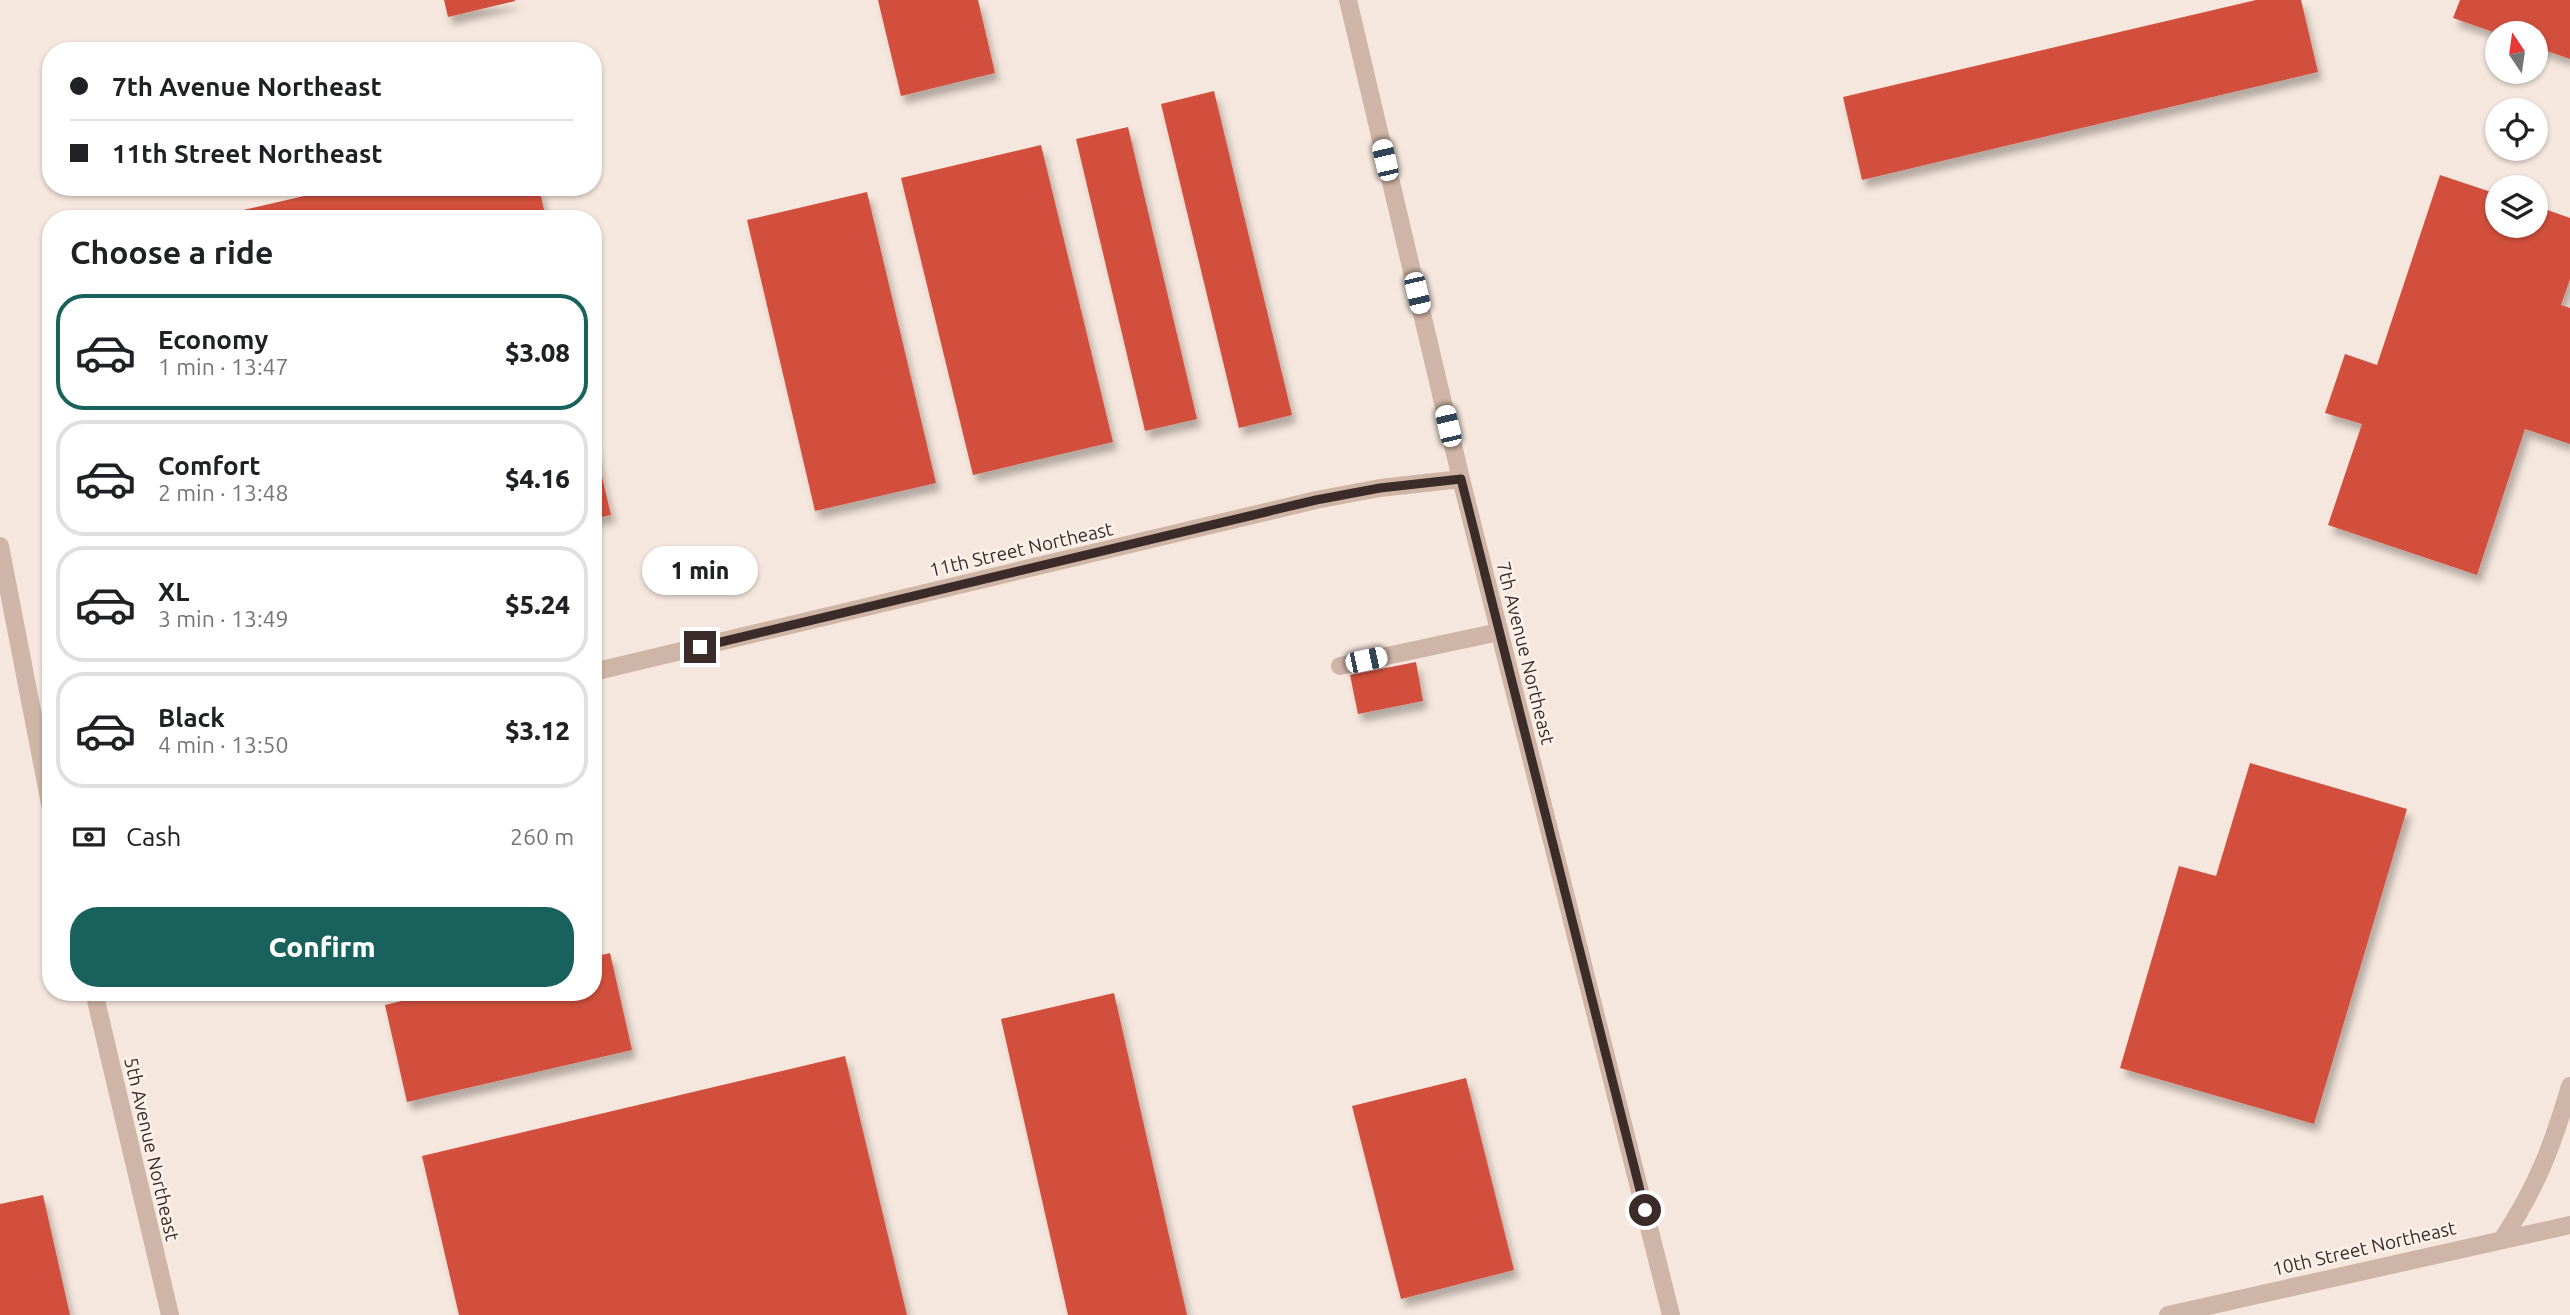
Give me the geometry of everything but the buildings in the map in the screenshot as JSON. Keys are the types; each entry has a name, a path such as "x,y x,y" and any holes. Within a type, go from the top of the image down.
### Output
{"street":[{"name":"7th Avenue Northeast","path":"1348,0 1461,479 1671,1315"},
{"name":"11th Street Northeast","path":"602,671 1316,500 1380,488 1461,479"},
{"path":"0,547 42,764"},
{"path":"1340,666 1499,632"},
{"name":"5th Avenue Northeast","path":"96,1001 170,1315"},
{"path":"2503,1238 2529,1198 2550,1153 2570,1086"},
{"name":"10th Street Northeast","path":"2168,1315 2570,1225"}],"route":[{"path":"700,647 1316,500 1380,488 1461,479 1645,1210"}]}
